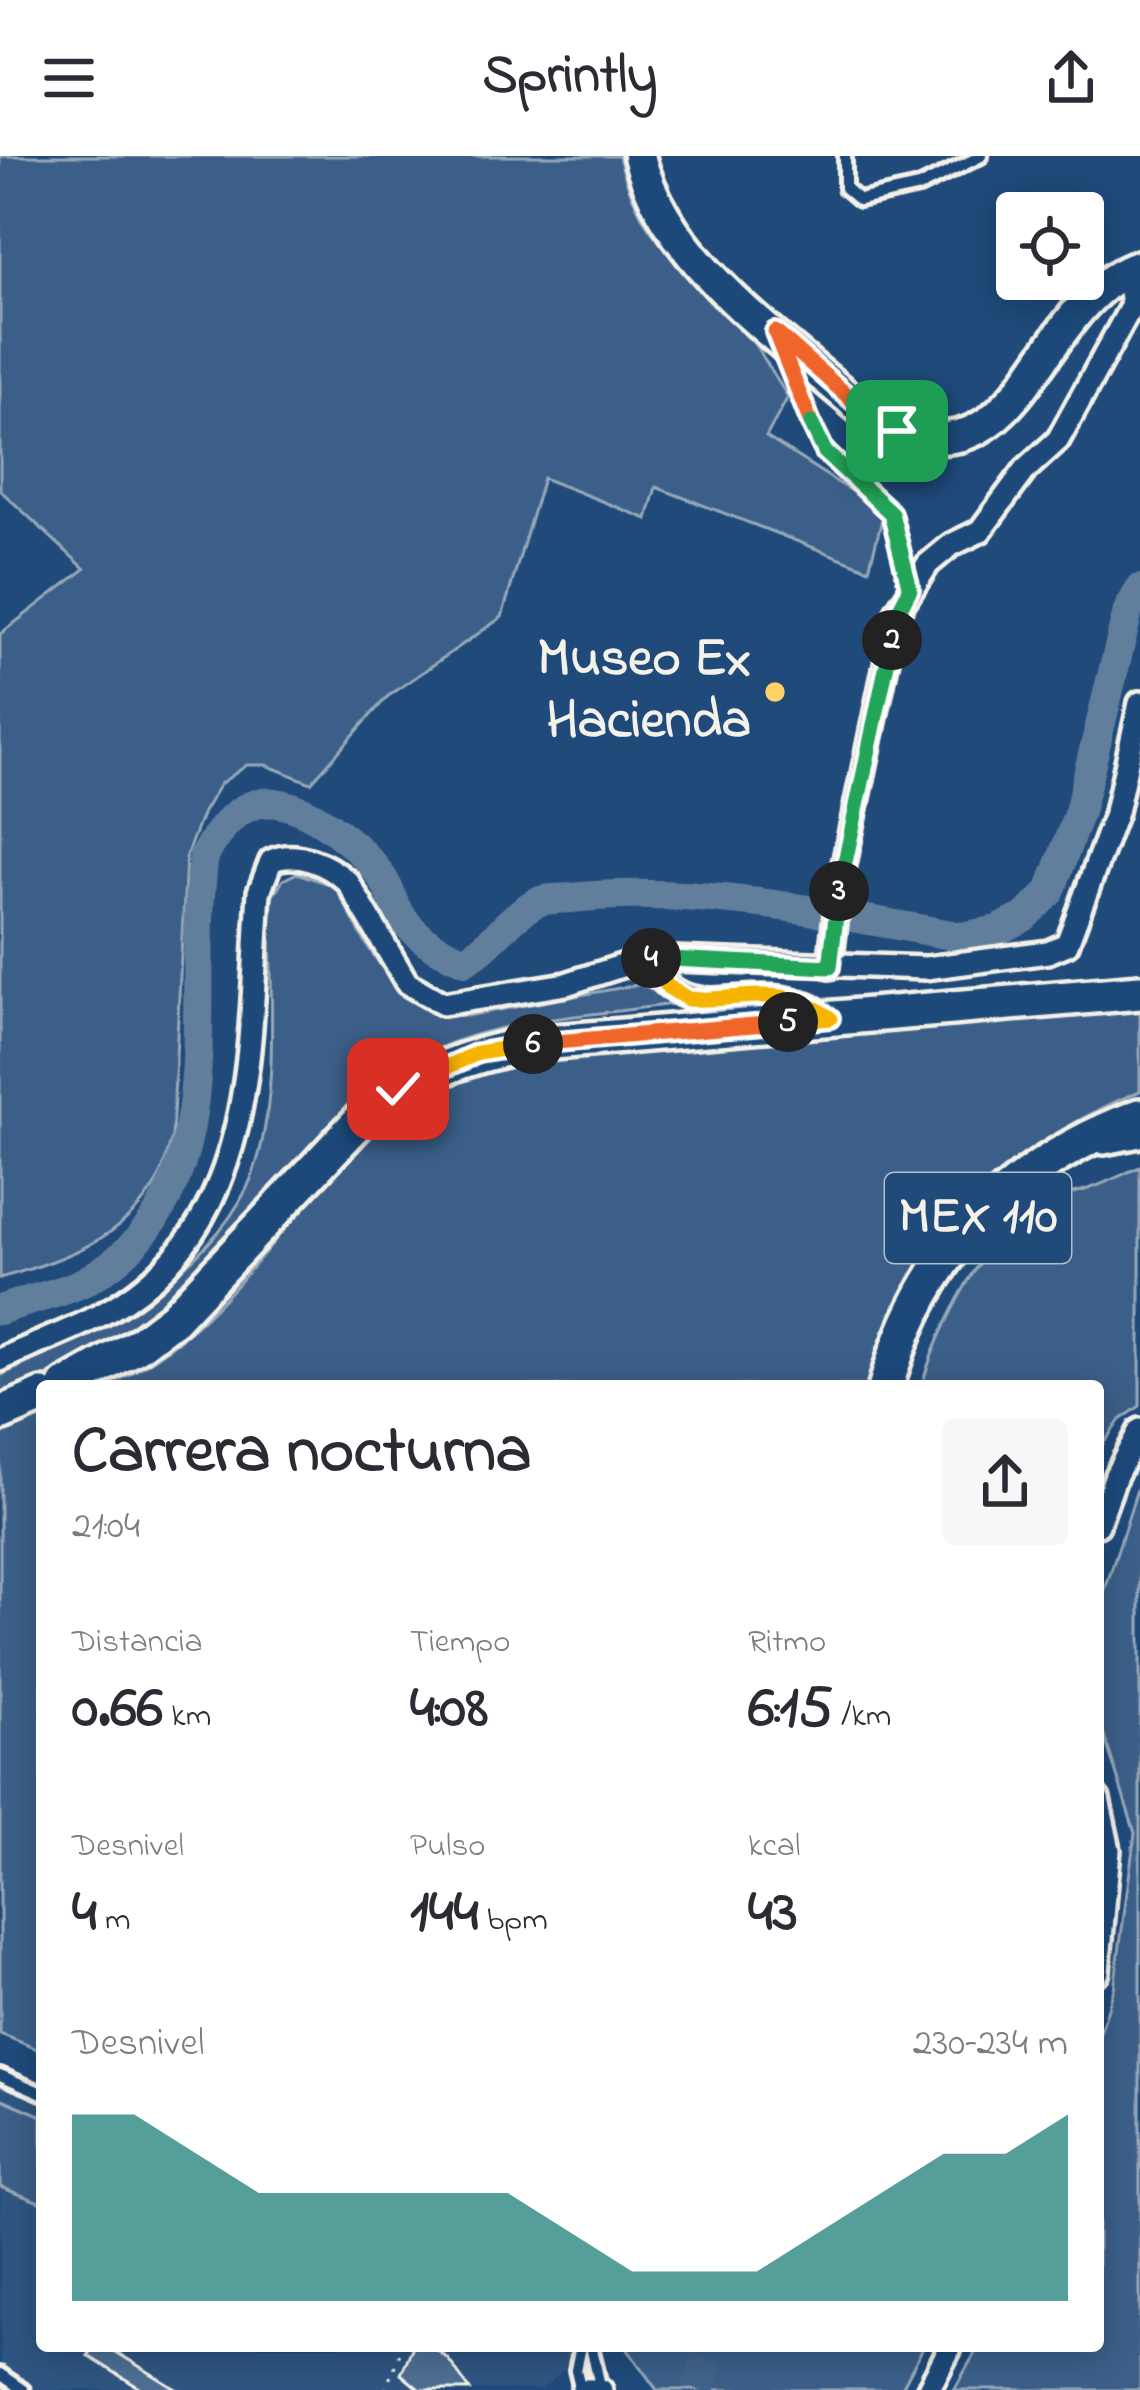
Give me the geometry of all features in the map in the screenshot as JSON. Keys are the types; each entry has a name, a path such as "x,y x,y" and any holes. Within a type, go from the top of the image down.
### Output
{"main road":[{"path":"639,156 650,196 674,236 867,413 897,431 931,437 963,435 993,422 1088,299 1133,269"},
{"path":"77,1380 137,1346 174,1318 367,1113 398,1089 441,1066 478,1053 530,1044 1140,992"},
{"name":"MEX 110","path":"888,1380 903,1336 947,1257 996,1198 1063,1150 1140,1116"},
{"path":"0,1414 36,1399"}],"street":[{"path":"830,967 839,888 898,612 910,589 951,544 980,531 1026,469 1058,440 1132,305 1133,269"},
{"path":"0,1360 134,1293 172,1256 206,1210 230,1160 245,1100 259,892 272,861 282,856 321,863 337,872 348,882 407,983 443,1004 566,984 646,958 926,968 1048,952 1067,944 1092,877 1116,812 1140,703"},
{"path":"646,958 668,987 688,999 795,997 830,1018"},
{"path":"1063,1150 1140,1136"},
{"path":"1104,1508 1140,1430"},
{"path":"1104,1827 1109,1850 1104,1905"},
{"path":"928,2390 948,2352"},
{"path":"582,2390 602,2390"}],"lane":[{"path":"845,156 845,188 859,200 920,187 981,156"},
{"path":"775,332 820,445 891,513 910,589"},
{"path":"0,2075 36,2090"},
{"path":"580,2352 576,2370 582,2390"},
{"path":"592,2352 602,2390"},
{"path":"0,2374 23,2390"}],"path":[{"path":"385,2390 401,2352"}],"shaded area":[{"path":"0,156 619,156 630,190 657,239 727,309 788,397 766,437 884,512 869,569 656,487 647,519 543,478 502,617 387,697 311,783 266,765 247,765 220,784 186,856 172,1137 160,1177 143,1202 108,1233 67,1255 0,1278 0,634 85,569 0,490"},
{"path":"297,873 335,886 385,971 419,1002 441,1012 466,1016 641,984 679,1003 493,1030 437,1049 400,1069 339,1119 237,1238 162,1309 110,1342 0,1397 0,1376 72,1341 146,1296 210,1241 235,1209 253,1174 267,1110 272,1039 270,900 283,880"},
{"path":"1140,1009 1140,1091 1047,1140 967,1206 934,1244 906,1288 870,1380 117,1380 191,1330 363,1141 402,1108 441,1085 512,1059"},
{"path":"1140,1167 1140,1406 1120,1420 1104,1443 1104,1380 924,1380 967,1282 1004,1232 1043,1201"},
{"path":"36,1417 36,2049 0,2034 0,1433"},
{"path":"1140,1480 1140,2390 954,2390 976,2352 1104,2352 1104,2020 1114,1989 1135,1833 1104,1735 1104,1593"},
{"path":"0,2065 36,2079 36,2352 570,2352 566,2368 541,2390 1,2390"},
{"path":"0,2098 36,2113 36,2201 0,2187"},
{"path":"629,2352 921,2352 901,2390 657,2390"}],"building":[{"path":"116,2352 178,2390 143,2390 88,2356"},
{"path":"410,2352 439,2352 470,2390 420,2390 401,2374"}],"waterway":[{"path":"0,1310 87,1280 135,1243 167,1197 186,1145 195,1089 204,856 243,809 258,804 291,806 330,827 372,864 410,927 432,945 465,961 535,903 620,895 767,904 962,937 998,930 1024,917 1050,892 1079,812 1128,611 1140,589"}],"tunnel":[{"path":"698,2390 709,2352"}],"place":[{"name":"Museo Ex Hacienda","path":"775,692"}],"route":[{"path":"398,1089 478,1053 530,1044 830,1018 795,997 688,999 668,987 646,958 830,967 839,888 898,612 910,589 891,513 820,445 775,332 867,413 897,431"}]}
